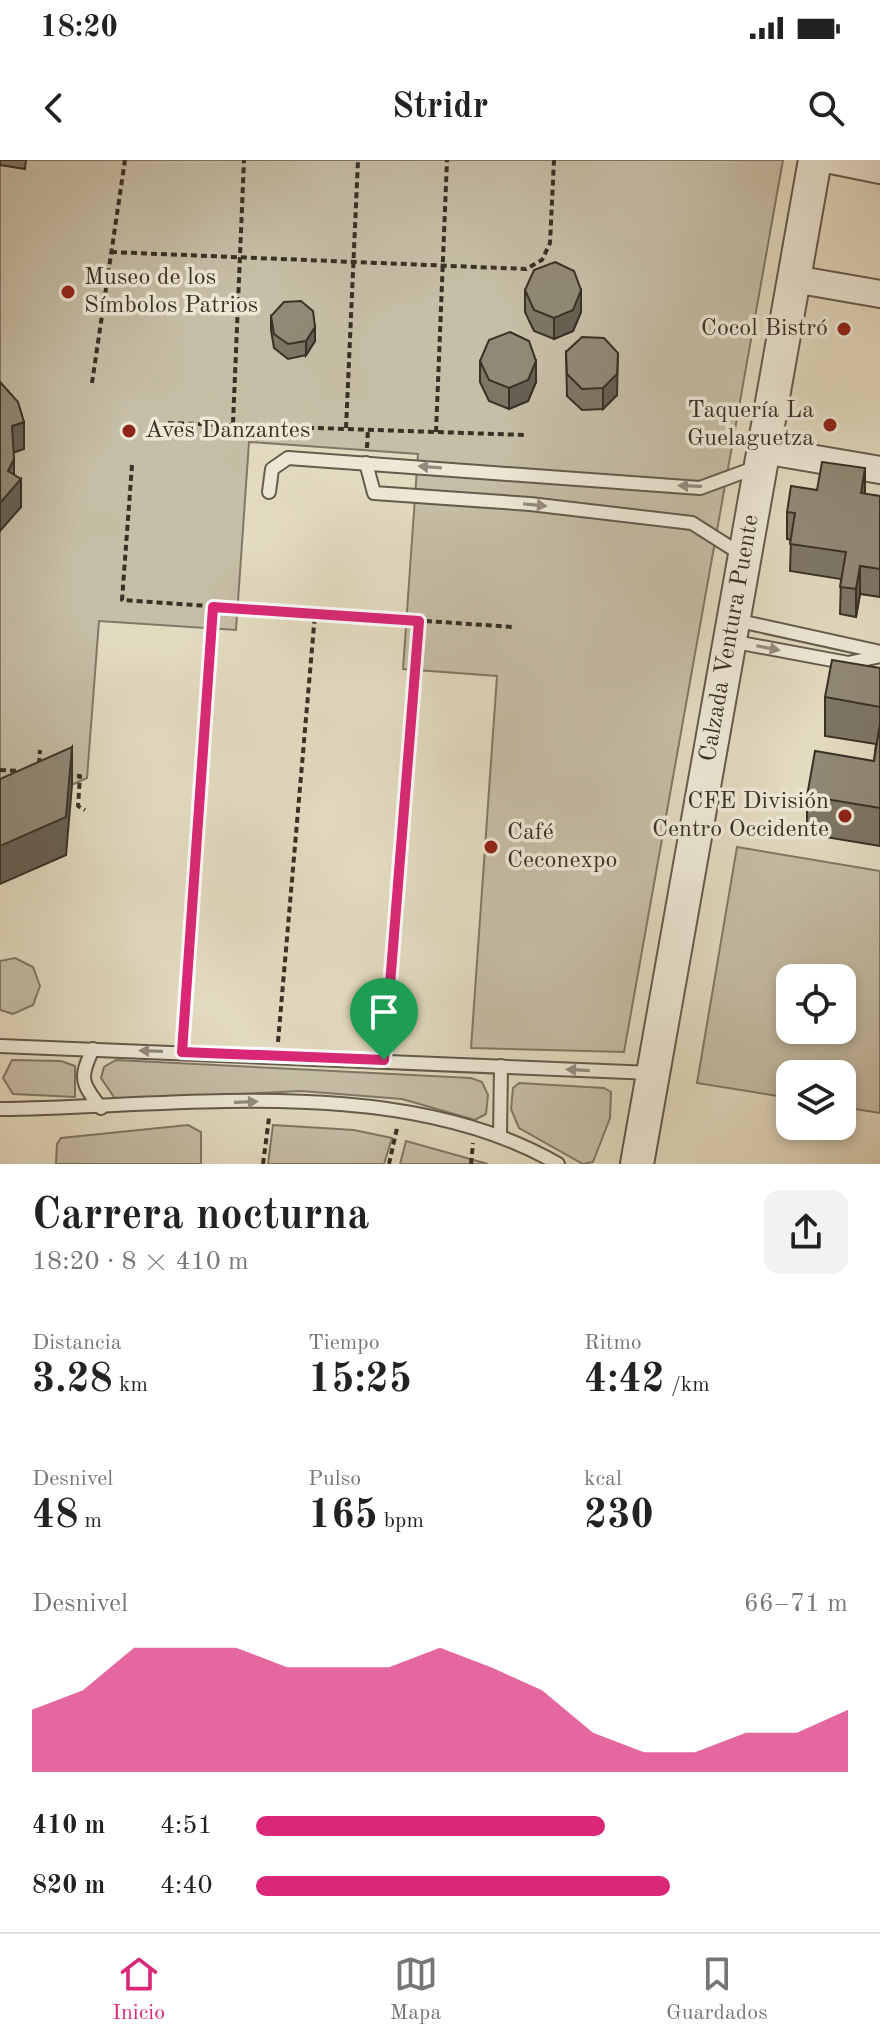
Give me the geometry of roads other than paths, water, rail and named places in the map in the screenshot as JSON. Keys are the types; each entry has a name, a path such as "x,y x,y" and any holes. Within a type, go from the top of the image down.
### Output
{"street":[{"name":"Calzada Ventura Puente","path":"637,1164 815,160"},
{"path":"831,160 880,170"},
{"path":"794,279 880,294"},
{"path":"762,456 880,470"}],"lane":[{"path":"269,492 272,469 288,458 700,488 762,456"},
{"path":"366,463 374,493 388,498 543,505 692,523 744,556 744,561"},
{"path":"732,630 848,663 880,654"},
{"path":"732,630 880,654"},
{"path":"0,1046 277,1055 652,1074 654,1070"},
{"path":"93,1049 83,1070 85,1087 101,1108"},
{"path":"500,1136 501,1066"},
{"path":"0,1109 271,1101 402,1110 500,1136 558,1164"}],"place":[{"name":"Museo de los Símbolos Patrios","path":"68,292"},
{"name":"Cocol Bistró","path":"844,329"},
{"name":"Taquería La Guelaguetza","path":"830,425"},
{"name":"Aves Danzantes","path":"129,431"},
{"name":"CFE División Centro Occidente","path":"845,816"},
{"name":"Café Ceconexpo","path":"491,847"}]}
